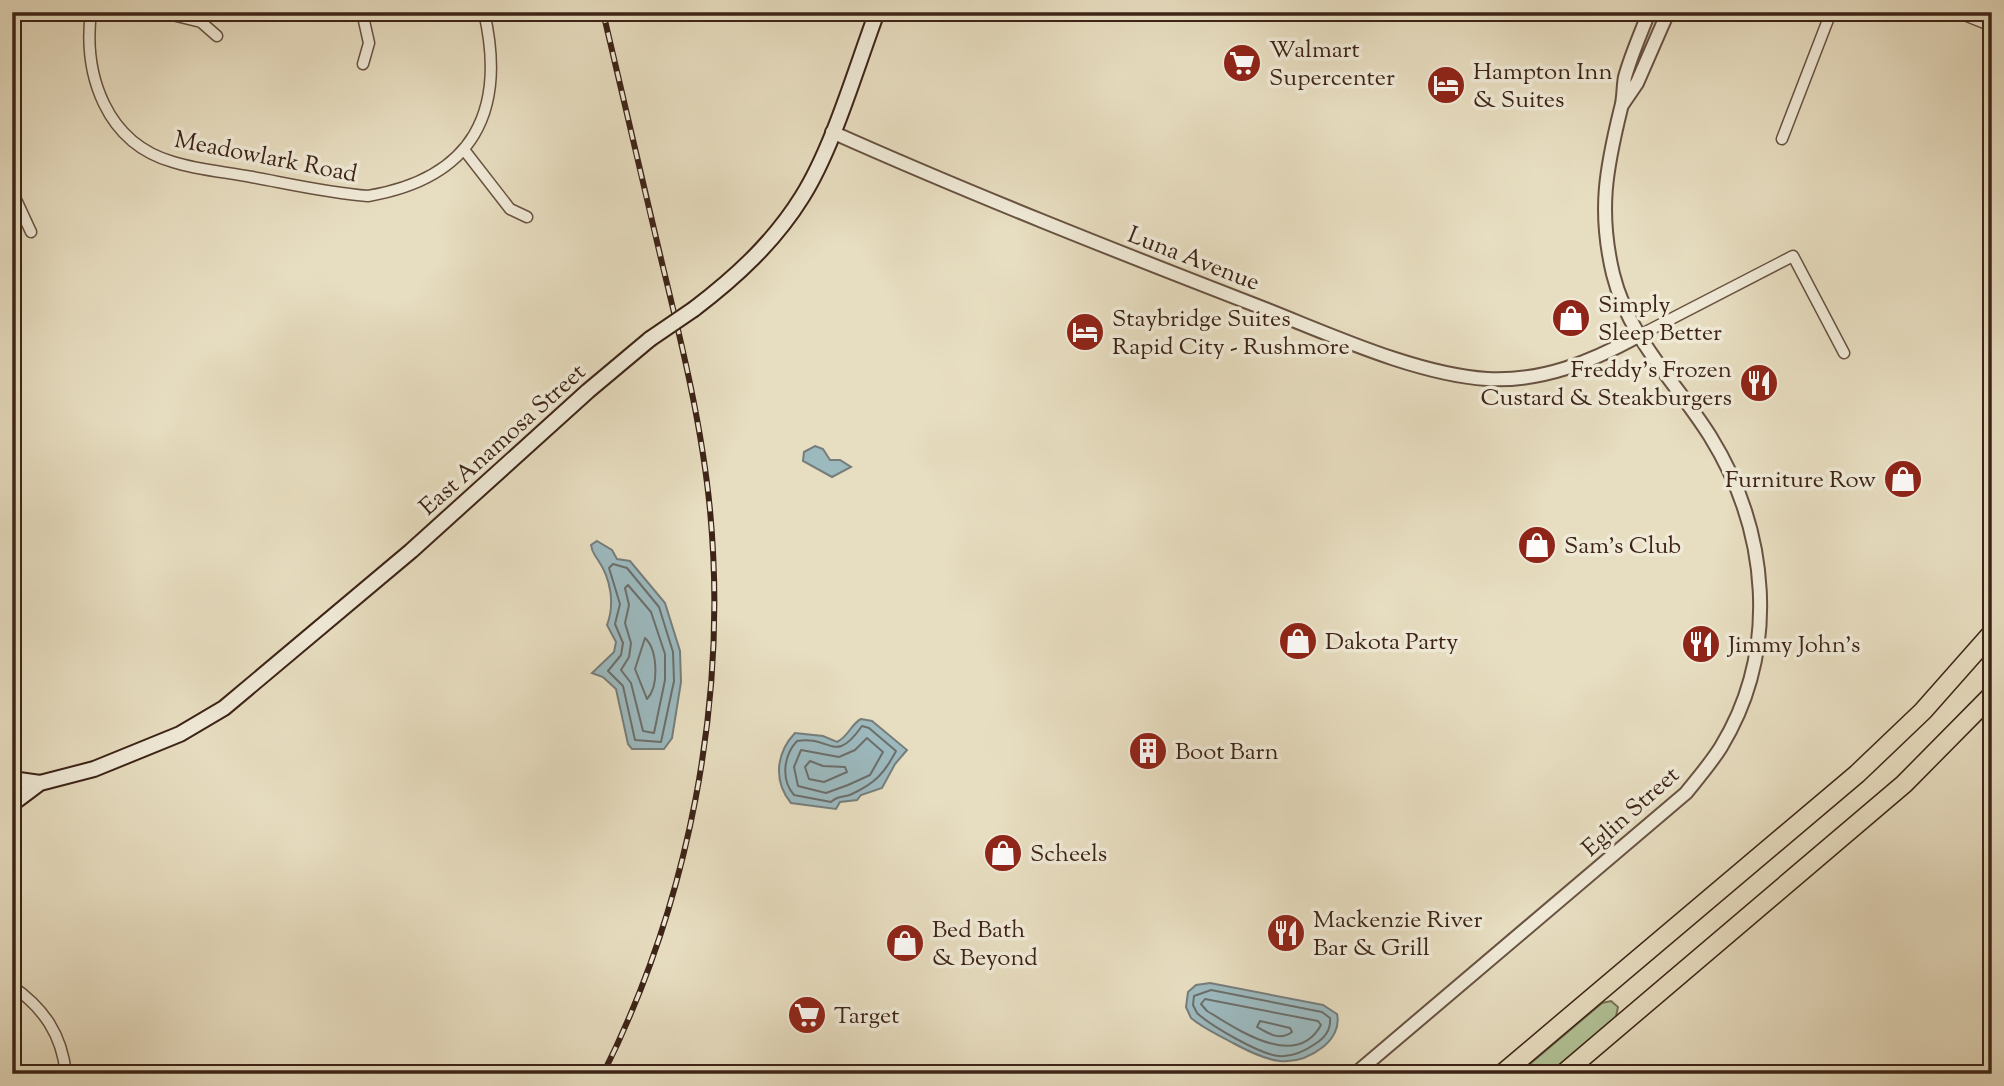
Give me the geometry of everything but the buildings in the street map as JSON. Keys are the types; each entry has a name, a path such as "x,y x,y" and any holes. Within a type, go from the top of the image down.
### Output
{"highway":[{"path":"1502,1074 1857,774 1923,711 1992,634"},
{"path":"1563,1074 1905,784 1992,695"}],"main road":[{"name":"East Anamosa Street","path":"12,804 40,783 94,769 142,752 224,708 411,551 588,391 650,339 728,283 765,246 803,196 832,132 877,12"},
{"name":"East Anamosa Street","path":"12,779 40,783"}],"street":[{"name":"Meadowlark Road","path":"91,12 88,40 91,72 97,93 108,113 130,137 148,151 173,162 368,196 399,191 444,167 465,151 481,122 490,96 493,69 484,12"},
{"path":"160,12 201,22 217,36"},
{"path":"362,12 369,43 363,64"},
{"name":"Eglin Street","path":"1355,1074 1686,793 1721,748 1744,698 1754,666 1762,613 1752,531 1710,438 1638,336 1614,276 1605,222 1607,162 1622,105 1625,78 1649,12"},
{"name":"Eglin Street","path":"1622,105 1637,83 1668,12"},
{"path":"1782,139 1831,12"},
{"path":"1957,12 1992,26"},
{"name":"Luna Avenue","path":"832,132 1047,224 1348,340 1451,375 1502,379 1550,373 1598,357 1793,256 1844,353"},
{"path":"465,151 510,209 527,217"},
{"path":"12,191 31,232"},
{"path":"12,222 23,216"},
{"path":"12,986 39,1008 49,1021 58,1038 66,1074"}],"green space":[{"path":"1611,1001 1618,1007 1615,1021 1553,1074 1518,1074 1602,1003"}],"water":[{"path":"815,446 823,449 830,460 840,460 851,467 832,477 803,461 804,452"},
{"path":"597,541 612,550 617,559 630,561 665,603 680,651 681,682 672,738 664,749 632,749 628,744 616,689 603,677 592,673 614,652 616,642 607,625 611,609 609,583 591,548"},
{"path":"861,719 872,721 907,750 895,764 882,788 861,795 857,800 840,802 836,809 791,803 781,786 779,767 784,749 795,733 823,736 837,742"},
{"path":"1210,983 1323,1005 1337,1014 1337,1028 1327,1044 1311,1055 1289,1061 1267,1058 1206,1029 1191,1018 1186,1007 1188,992 1196,985"}],"railway":[{"path":"603,12 697,417 710,510 714,582 713,655 707,727 696,799 659,940 633,1008 603,1074"}],"place":[{"name":"Walmart Supercenter","path":"1242,63"},
{"name":"Hampton Inn & Suites","path":"1446,85"},
{"name":"Simply Sleep Better","path":"1571,318"},
{"name":"Staybridge Suites Rapid City - Rushmore","path":"1085,332"},
{"name":"Freddy's Frozen Custard & Steakburgers","path":"1759,383"},
{"name":"Furniture Row","path":"1903,479"},
{"name":"Sam's Club","path":"1537,545"},
{"name":"Dakota Party","path":"1298,641"},
{"name":"Jimmy John's","path":"1701,644"},
{"name":"Boot Barn","path":"1148,751"},
{"name":"Scheels","path":"1003,853"},
{"name":"Mackenzie River Bar & Grill","path":"1286,933"},
{"name":"Bed Bath & Beyond","path":"905,943"},
{"name":"Target","path":"807,1015"}]}
